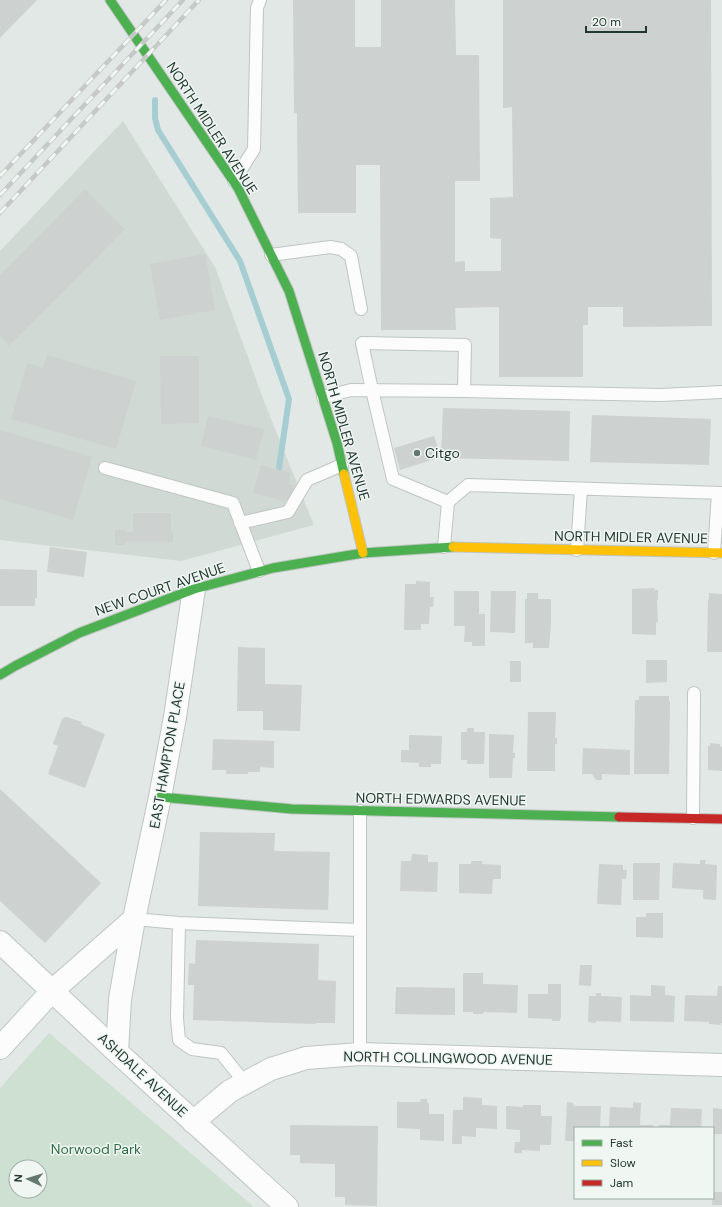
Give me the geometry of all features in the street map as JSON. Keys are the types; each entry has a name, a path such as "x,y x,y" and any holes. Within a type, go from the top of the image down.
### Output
{"street":[{"name":"NORTH MIDLER AVENUE","path":"110,0 234,181 289,291 337,443 363,553 444,547 718,553"},
{"name":"NEW COURT AVENUE","path":"0,675 79,633 194,589 273,568 363,553"},
{"name":"EAST HAMPTON PLACE","path":"117,1052 120,999 134,919 160,797 175,717 194,589"},
{"name":"NORTH EDWARDS AVENUE","path":"160,797 292,809 722,819"},
{"path":"0,1048 52,991 134,919"},
{"name":"ASHDALE AVENUE","path":"0,942 117,1052 287,1207"},
{"name":"NORTH COLLINGWOOD AVENUE","path":"193,1122 230,1091 270,1068 306,1058 360,1054 722,1065"}],"lane":[{"path":"234,181 254,149 257,8 260,0"},
{"path":"271,254 330,248 341,249 351,256 362,308"},
{"path":"448,502 393,479 362,343 465,345 464,391"},
{"path":"323,397 352,390 661,395 722,392"},
{"path":"240,523 288,512 307,480 342,465"},
{"path":"105,468 233,503 259,571"},
{"path":"444,547 448,502 468,485 720,493 718,553"},
{"path":"577,550 581,489"},
{"path":"693,818 694,693"},
{"path":"360,811 360,1054"},
{"path":"134,919 180,923 360,930"},
{"path":"180,923 179,1040 192,1049 222,1053 245,1083"}],"shaded area":[{"path":"123,121 215,267 265,404 314,525 181,561 0,540 0,251"}],"green space":[{"name":"Norwood Park","path":"49,1033 254,1207 0,1207 0,1088"}],"building":[{"path":"0,0 37,0 0,38"},
{"path":"293,0 355,0 355,47 381,47 381,0 455,0 456,55 479,55 480,181 455,181 455,262 465,261 465,271 501,271 501,239 490,238 490,198 513,197 512,107 503,108 503,0 711,0 712,326 623,327 623,307 588,307 588,325 583,325 583,377 499,377 499,307 455,308 456,330 381,330 380,165 356,165 356,213 298,213 297,113 294,113"},
{"path":"85,189 125,229 9,346 0,336 0,275"},
{"path":"205,254 215,310 160,320 150,264"},
{"path":"47,355 136,381 116,449 11,419 27,363 43,368"},
{"path":"160,356 199,356 199,423 161,424"},
{"path":"443,408 570,411 569,461 441,458"},
{"path":"592,415 711,419 709,465 590,462"},
{"path":"208,416 264,429 256,460 201,446"},
{"path":"0,430 92,457 73,520 0,499"},
{"name":"Citgo","path":"434,436 441,457 400,470 394,448"},
{"path":"261,465 291,473 288,484 294,485 290,500 284,499 284,501 253,493"},
{"path":"133,513 171,513 171,531 173,532 173,542 125,542 125,545 115,545 115,530 126,530 126,532 133,532"},
{"path":"50,547 87,552 84,577 47,572"},
{"path":"0,569 37,570 37,598 35,598 35,606 0,606"},
{"path":"416,581 430,582 430,597 434,597 433,607 430,607 429,624 421,624 421,630 404,630 405,584 416,584"},
{"path":"655,588 654,590 658,590 658,622 656,622 656,635 632,634 632,589"},
{"path":"454,591 479,591 479,614 485,614 485,646 472,646 472,642 464,642 465,626 454,626"},
{"path":"491,591 516,591 515,633 490,632"},
{"path":"527,593 538,593 538,599 551,599 549,648 533,648 533,643 525,643 525,599 527,599"},
{"path":"709,593 722,594 722,652 707,652"},
{"path":"238,647 265,648 265,684 302,685 300,731 263,730 263,711 237,711"},
{"path":"646,660 667,660 667,682 646,683"},
{"path":"510,661 521,661 521,682 510,682"},
{"path":"639,696 669,696 669,774 634,774 635,700 639,700"},
{"path":"528,712 556,712 555,738 557,738 557,744 555,744 555,771 527,771"},
{"path":"65,717 82,722 81,724 105,734 85,788 48,774 58,746 53,744 62,719"},
{"path":"467,728 474,728 474,732 485,732 484,764 467,764 467,760 461,760 461,732 467,732"},
{"path":"489,734 514,735 513,753 515,753 515,758 513,758 512,778 489,778"},
{"path":"409,735 442,736 441,764 431,764 431,767 419,767 419,763 401,762 401,750 409,750"},
{"path":"213,739 274,741 274,768 260,767 260,772 248,772 248,774 226,774 226,770 212,770"},
{"path":"710,743 720,744 722,747 722,771 708,770 708,746 710,746"},
{"path":"583,748 630,750 630,775 602,774 602,780 596,780 592,774 582,774"},
{"path":"0,789 101,883 45,943 0,901"},
{"path":"200,832 275,833 274,851 330,852 328,910 198,906"},
{"path":"412,854 428,855 428,862 438,862 437,892 400,891 401,861 411,861"},
{"path":"700,860 706,860 705,864 717,865 716,900 703,899 703,890 672,888 673,863 700,864"},
{"path":"471,861 482,861 482,864 501,865 501,879 493,879 492,894 459,893 459,864 471,864"},
{"path":"633,863 660,863 659,900 633,900"},
{"path":"599,864 623,865 623,870 627,870 626,879 622,879 621,905 597,904"},
{"path":"646,913 663,913 663,938 636,937 636,917 646,917"},
{"path":"196,940 319,944 318,980 336,981 335,1023 315,1024 193,1020 194,985 188,985 189,963 195,964"},
{"path":"580,965 592,965 591,986 579,985"},
{"path":"463,973 483,973 483,984 518,985 517,1013 484,1012 483,1014 473,1014 473,1012 463,1012"},
{"path":"548,984 561,984 560,1021 552,1021 552,1019 528,1018 528,994 548,994"},
{"path":"651,985 665,986 665,995 675,996 674,1022 630,1021 630,995 651,996"},
{"path":"718,986 722,986 721,1025 709,1024 709,1022 684,1021 685,995 717,996"},
{"path":"396,987 455,988 455,1015 395,1014"},
{"path":"596,993 601,993 601,996 622,997 621,1022 588,1022 589,996 596,996"},
{"path":"463,1097 482,1098 482,1105 497,1106 497,1129 476,1128 476,1137 462,1136 462,1144 452,1144 453,1110 463,1110"},
{"path":"421,1099 427,1099 427,1103 429,1103 429,1114 444,1114 444,1141 420,1140 420,1129 397,1128 397,1102 420,1102"},
{"path":"567,1102 573,1103 574,1106 601,1106 600,1127 574,1127 574,1141 565,1141"},
{"path":"633,1102 641,1103 640,1125 653,1125 653,1127 609,1127 610,1107 633,1108"},
{"path":"523,1105 541,1105 541,1116 552,1116 551,1145 540,1145 540,1151 522,1150 522,1153 514,1153 515,1142 520,1142 520,1130 506,1129 506,1106 523,1107"},
{"path":"671,1108 702,1109 701,1127 659,1127 659,1125 670,1125"},
{"path":"713,1108 722,1109 722,1134 714,1134"},
{"path":"290,1125 378,1126 377,1206 345,1205 345,1197 335,1197 335,1164 300,1163 300,1155 290,1155"},
{"path":"714,1192 722,1192 722,1205 712,1205"}],"waterway":[{"path":"155,100 155,118 158,130 240,261 289,399 279,468"}],"railway":[{"path":"0,176 166,0"},
{"path":"0,195 183,0"},
{"path":"0,213 199,0"}],"traffic: fast":[{"path":"110,0 238,188 289,291 337,443 344,474"},
{"path":"0,675 79,633 194,589 273,568 363,553 453,547"},
{"path":"160,797 292,809 619,817"}],"traffic: slow":[{"path":"344,474 363,553"},
{"path":"453,547 722,553"}],"traffic: jam":[{"path":"619,817 722,819"}],"place":[{"name":"Citgo","path":"417,453"}]}
